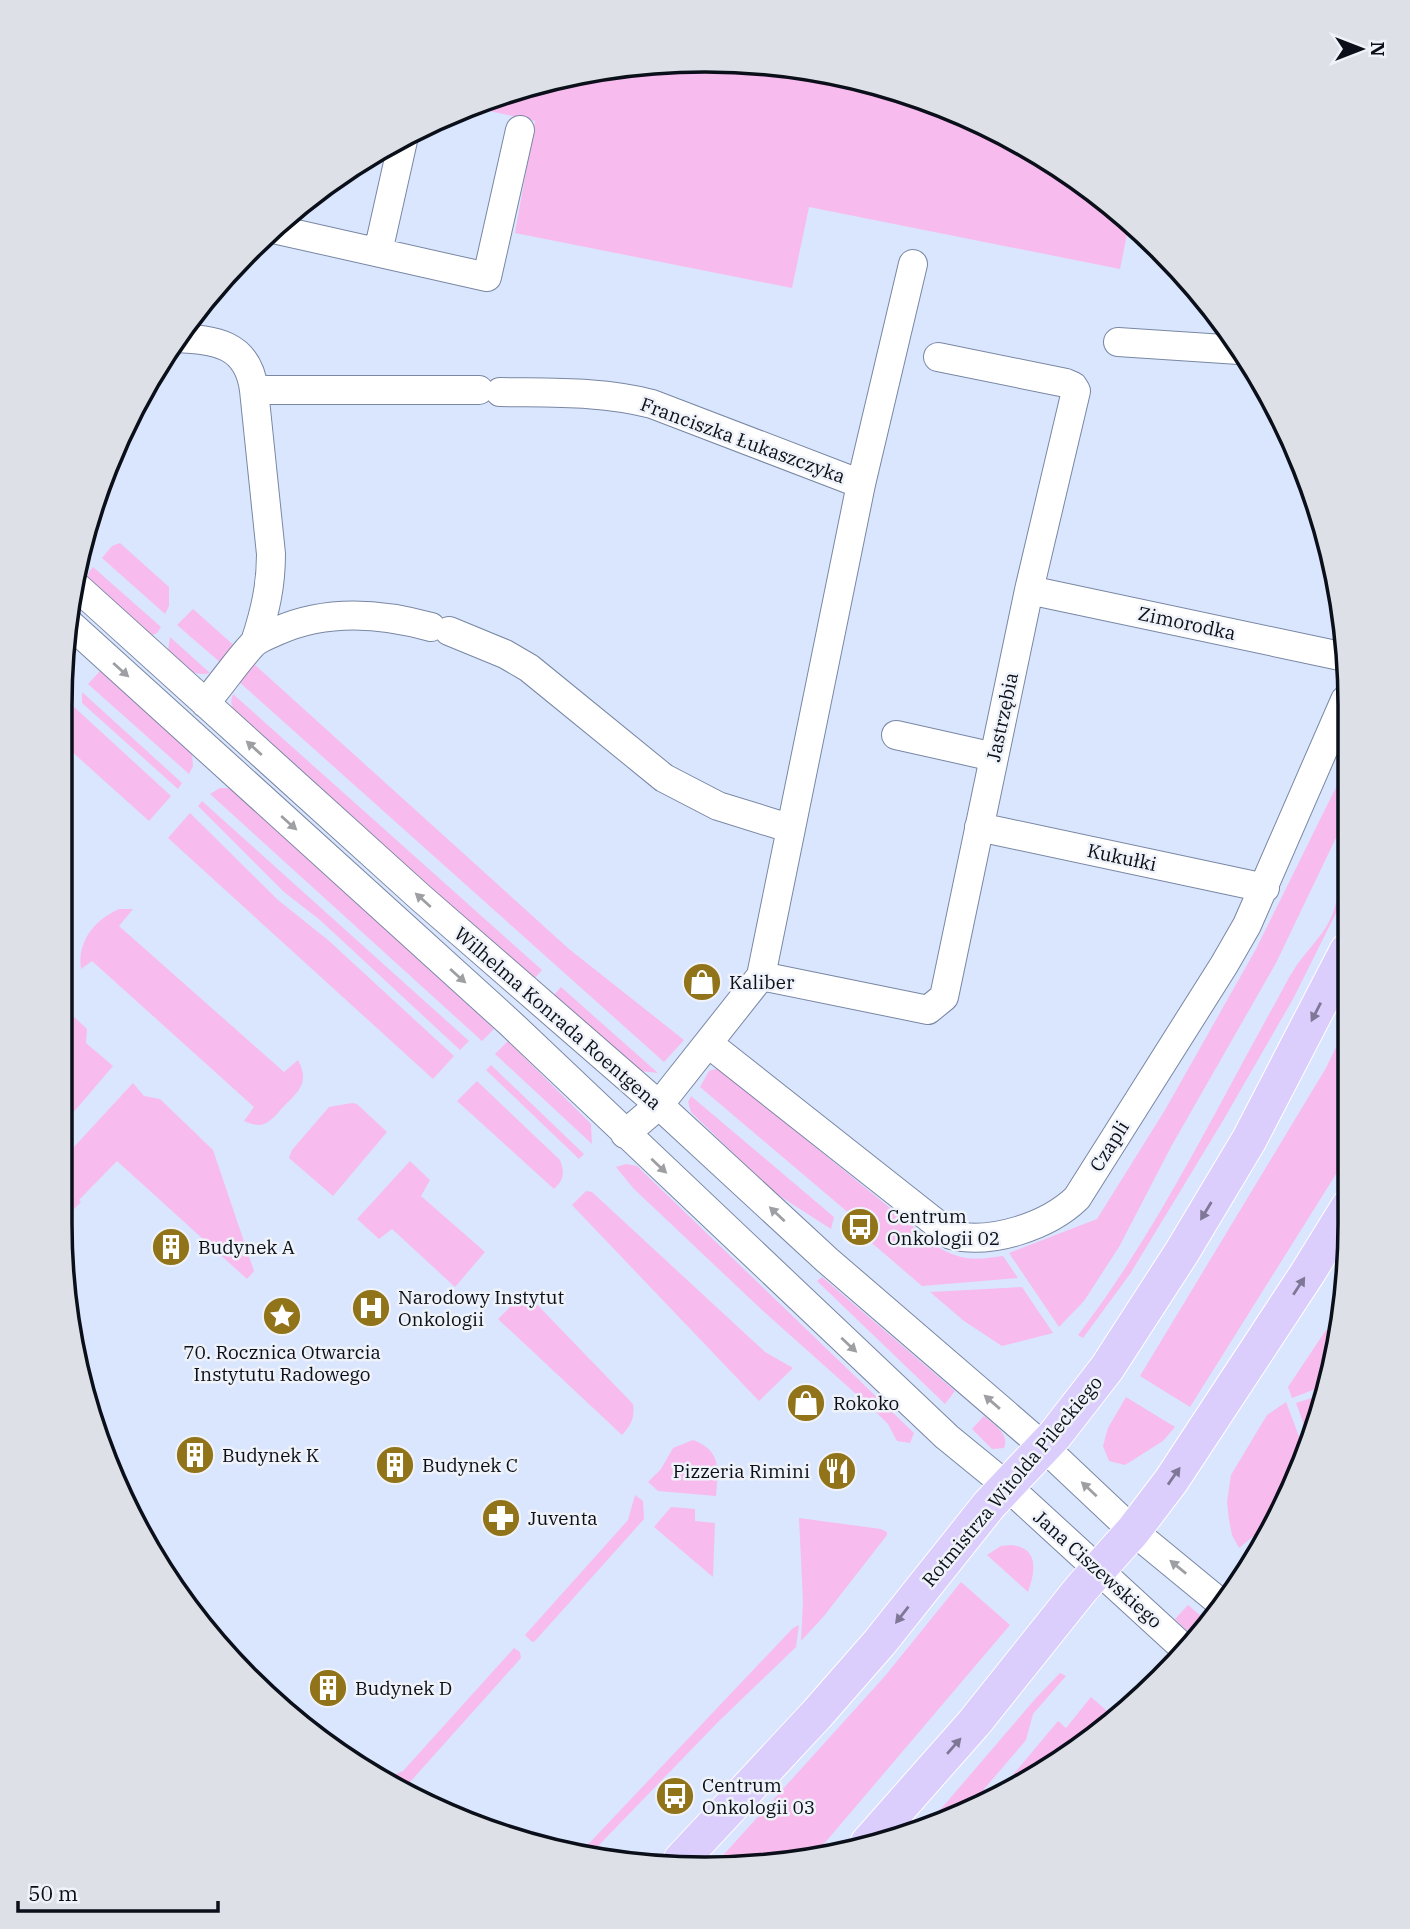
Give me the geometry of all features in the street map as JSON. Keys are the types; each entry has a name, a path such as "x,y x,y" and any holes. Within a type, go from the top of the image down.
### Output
{"main road":[{"name":"Rotmistrza Witolda Pileckiego","path":"684,1856 844,1684 1007,1486 1044,1447 1107,1368 1182,1252 1249,1140 1338,968"},
{"path":"876,1834 974,1723 1098,1569 1133,1531 1205,1431 1338,1223"}],"street":[{"path":"284,231 487,277 520,130"},
{"path":"378,252 401,150"},
{"name":"Franciszka Łukaszczyka","path":"761,976 861,484 914,264"},
{"path":"188,339 217,342 234,351 248,366 254,390 271,554 268,595 254,642 205,703"},
{"path":"1118,342 1229,349"},
{"name":"Jastrzębia","path":"761,976 928,1010 944,998 1029,590 1076,391 1066,383 938,357"},
{"name":"Franciszka Łukaszczyka","path":"254,390 587,393 643,402 861,484"},
{"name":"Zimorodka","path":"1029,590 1336,655"},
{"name":"Wilhelma Konrada Roentgena","path":"82,592 421,898 659,1105 827,1260 1044,1447"},
{"path":"254,642 287,627 335,617 382,616 440,629 505,654 529,668 664,778 718,806 789,828"},
{"name":"Wilhelma Konrada Roentgena","path":"76,630 510,1023 940,1431 1007,1486"},
{"name":"Czapli","path":"709,1044 951,1235 976,1239 994,1237 1049,1218 1065,1209 1076,1198 1224,965 1265,888 1338,716"},
{"path":"896,735 994,757"},
{"name":"Kukułki","path":"979,827 1265,888"},
{"path":"625,1134 659,1105 761,976"},
{"path":"1044,1447 1133,1531 1215,1598"},
{"name":"Jana Ciszewskiego","path":"1007,1486 1179,1644"}],"shaded area":[{"path":"664,73 746,73 788,77 869,93 909,105 985,137 1057,178 1127,233 1120,269 809,207 792,288 515,233 535,121 487,111 541,93 581,84"},
{"path":"120,543 169,587 169,606 165,614 102,558 112,546"},
{"path":"93,567 161,627 157,633 150,636 87,580"},
{"path":"193,609 238,649 222,664 177,625"},
{"path":"170,637 210,673 197,673 182,665 168,651"},
{"path":"253,663 569,949 684,1040 664,1062 238,681"},
{"path":"100,671 192,753 193,766 189,774 88,684"},
{"path":"82,692 182,783 178,789 82,703"},
{"path":"233,694 542,970 534,979 234,712 231,702"},
{"path":"72,705 171,796 149,821 72,752"},
{"path":"1338,783 1338,834 1276,963 1172,1145 1119,1247 1084,1301 1059,1327 1009,1253 1097,1219 1165,1110 1256,949"},
{"path":"220,788 228,788 237,793 494,1029 482,1041 210,794"},
{"path":"202,801 469,1041 460,1050 320,920 284,892 198,806"},
{"path":"190,813 278,900 328,940 454,1056 433,1079 168,838"},
{"path":"1338,893 1338,909 1293,999 1130,1274 1083,1338 1078,1335 1107,1296 1159,1214 1290,976 1326,926"},
{"path":"119,909 133,909 119,926 284,1072 298,1060 303,1075 301,1086 268,1122 258,1125 244,1121 254,1107 92,961 81,969 82,950 89,933 102,919"},
{"path":"561,987 658,1073 640,1071 553,996"},
{"path":"72,1015 87,1029 86,1043 113,1066 72,1114"},
{"path":"508,1041 591,1124 592,1144 495,1054"},
{"path":"1338,1043 1338,1171 1190,1407 1140,1376 1326,1068"},
{"path":"491,1065 584,1154 579,1159 486,1070"},
{"path":"718,1068 938,1247 954,1255 969,1258 1003,1256 1018,1278 922,1286 866,1238 870,1231 700,1087 709,1071"},
{"path":"477,1081 560,1160 563,1176 554,1189 457,1101"},
{"path":"133,1083 144,1096 160,1099 213,1150 254,1271 247,1279 117,1161 79,1200 81,1202 74,1209 72,1149"},
{"path":"691,1096 834,1217 831,1229 772,1191 691,1112 688,1102"},
{"path":"357,1104 387,1132 333,1196 289,1158 292,1150 329,1107"},
{"path":"410,1161 430,1180 421,1196 485,1252 455,1287 392,1229 379,1239 357,1219"},
{"path":"626,1164 637,1166 914,1433 910,1443 897,1441 888,1424 874,1410 762,1310 633,1188 616,1167"},
{"path":"586,1191 592,1192 765,1352 793,1368 759,1401 572,1205"},
{"path":"822,1277 955,1391 945,1404 817,1281"},
{"path":"1022,1287 1053,1333 1002,1346 964,1321 930,1292"},
{"path":"525,1292 633,1404 632,1421 622,1435 498,1319"},
{"path":"1326,1330 1329,1331 1317,1388 1292,1398 1288,1387"},
{"path":"1126,1397 1175,1427 1163,1441 1125,1465 1109,1461 1103,1446 1108,1428"},
{"path":"1314,1397 1305,1428 1296,1403"},
{"path":"1286,1402 1300,1440 1257,1533 1239,1548 1232,1535 1227,1502 1231,1475 1267,1415"},
{"path":"984,1416 1003,1434 1004,1448 992,1449 972,1429"},
{"path":"693,1440 714,1455 717,1469 716,1496 658,1491 648,1482 661,1469 673,1448"},
{"path":"635,1495 643,1501 644,1519 532,1642 525,1635 628,1520"},
{"path":"671,1507 695,1509 695,1521 715,1523 713,1577 654,1527"},
{"path":"799,1518 887,1532 824,1616 801,1641 803,1602"},
{"path":"1001,1546 1020,1547 1031,1556 1033,1569 1028,1592 987,1555"},
{"path":"961,1582 1010,1625 822,1846 788,1852 722,1857 885,1676"},
{"path":"1188,1605 1201,1616 1189,1632 1175,1619"},
{"path":"799,1625 796,1647 718,1722 597,1848 587,1846 793,1628"},
{"path":"514,1648 520,1652 521,1658 409,1783 394,1775 403,1771"},
{"path":"1060,1673 1066,1676 1033,1714 1026,1740 980,1794 938,1813"},
{"path":"1091,1697 1108,1712 1057,1751 1010,1779 1058,1721 1066,1728"}],"place":[{"name":"Kaliber","path":"702,982"},
{"name":"Centrum Onkologii 02","path":"860,1227"},
{"name":"Budynek A","path":"171,1247"},
{"name":"Narodowy Instytut Onkologii","path":"371,1308"},
{"name":"70. Rocznica Otwarcia Instytutu Radowego","path":"282,1316"},
{"name":"Rokoko","path":"806,1403"},
{"name":"Budynek K","path":"195,1455"},
{"name":"Budynek C","path":"395,1465"},
{"name":"Pizzeria Rimini","path":"837,1471"},
{"name":"Juventa","path":"501,1518"},
{"name":"Budynek D","path":"328,1688"},
{"name":"Centrum Onkologii 03","path":"675,1796"}]}
